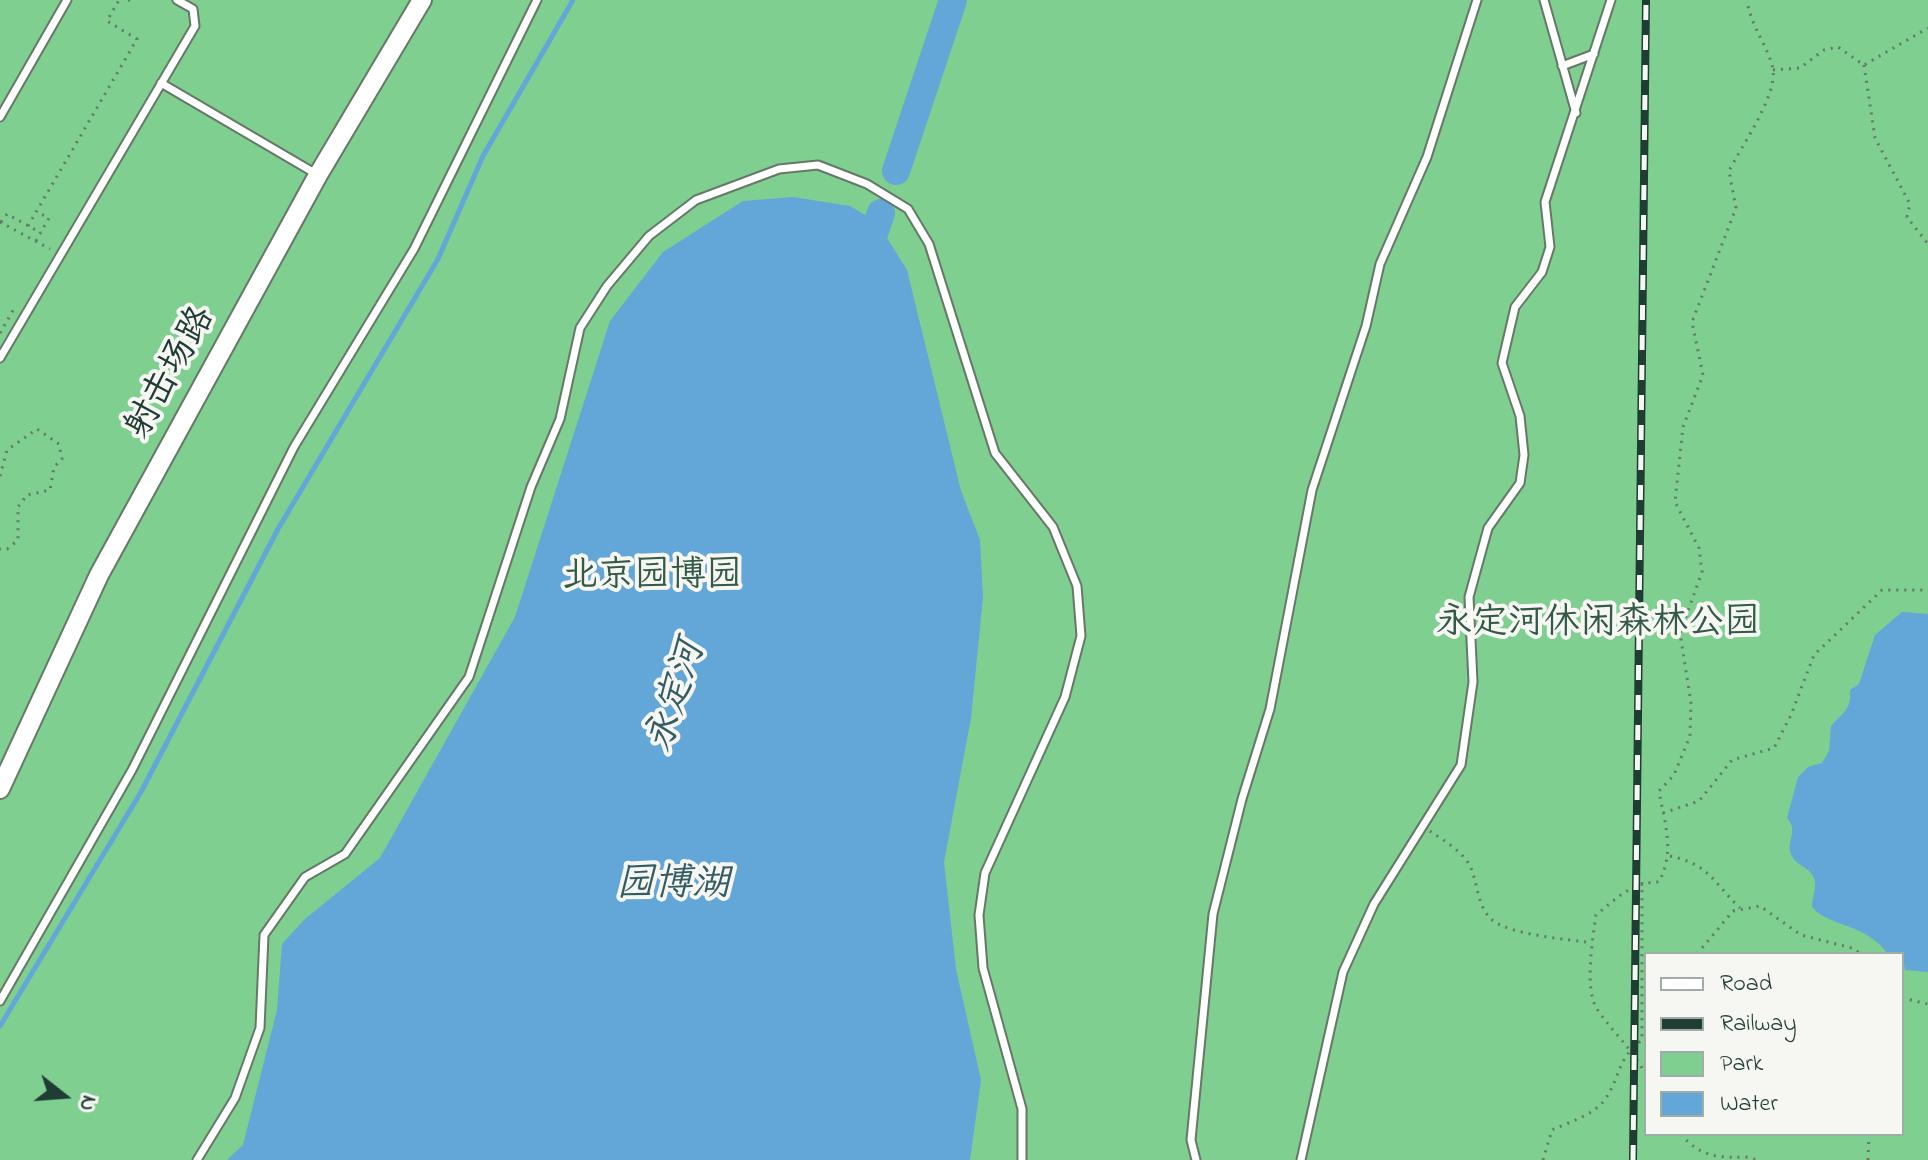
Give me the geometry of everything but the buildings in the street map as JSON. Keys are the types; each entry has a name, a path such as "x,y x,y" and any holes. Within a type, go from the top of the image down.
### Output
{"street":[{"name":"射击场路","path":"0,789 99,575 318,175 422,0"}],"lane":[{"path":"0,117 67,0"},
{"path":"0,358 195,26 193,9 177,0"},
{"path":"0,1001 132,770 325,390 387,299 414,249 537,0"},
{"path":"1196,1160 1191,1140 1213,914 1242,799 1270,709 1312,490 1366,326 1380,264 1427,157 1477,0"},
{"path":"1544,0 1576,113"},
{"path":"1301,1160 1343,972 1374,904 1461,765 1473,682 1469,597 1488,528 1520,483 1524,455 1520,416 1502,363 1515,307 1542,272 1550,247 1545,202 1611,0"},
{"path":"1562,66 1594,54"},
{"path":"161,83 318,175"},
{"path":"197,1160 235,1098 260,1028 264,935 305,877 345,854 469,677 531,487 560,419 580,328 607,286 649,236 696,200 779,169 818,165 867,184 908,209 929,244 995,453 1053,527 1077,586 1081,636 1065,697 985,873 979,915 983,968 1022,1109 1022,1160"}],"path":[{"path":"28,226 137,39 107,21 119,0"},
{"path":"128,0 133,0"},
{"path":"1644,1071 1632,1048 1595,1006 1592,943 1596,915 1642,882 1659,882 1670,856 1659,791 1674,775 1690,736 1691,703 1680,633 1702,572 1699,548 1675,502 1683,427 1703,375 1692,322 1736,208 1729,171 1754,126 1770,88 1773,70 1749,17 1746,0"},
{"path":"1864,65 1928,28"},
{"path":"1773,70 1800,68 1824,50 1838,47 1864,65 1875,138 1910,204 1907,217 1928,244"},
{"path":"36,212 49,218 36,241"},
{"path":"41,233 7,214 0,222 50,249"},
{"path":"0,476 7,450 37,429 59,444 62,459 54,467 50,490 27,495 18,507 18,540 7,549 0,549"},
{"path":"1663,813 1699,801 1732,760 1774,748 1791,715 1814,655 1882,590 1928,590"},
{"path":"1423,827 1454,848 1470,866 1479,902 1491,920 1507,928 1592,943"},
{"path":"1670,856 1694,861 1710,871 1740,908"},
{"path":"1543,1160 1552,1130 1586,1115 1605,1100 1625,1053 1642,1040 1642,882"},
{"path":"1698,952 1718,925 1740,908 1760,906 1801,935 1858,952"},
{"path":"1904,998 1928,1004"},
{"path":"1683,1136 1692,1148 1710,1157 1756,1160"},
{"path":"1868,1160 1869,1136"}],"green space":[{"name":"北京园博园","path":"0,0 1928,0 1928,1160 0,1160"}],"water":[{"name":"园博湖","path":"793,197 850,206 877,222 907,270 961,491 980,540 983,597 971,718 944,862 956,969 981,1080 970,1160 227,1160 243,1145 277,1010 282,944 305,919 380,858 515,617 610,321 663,252 743,201"},
{"path":"1902,612 1928,614 1928,972 1905,970 1904,952 1886,952 1858,930 1819,914 1812,907 1814,877 1791,854 1792,827 1787,818 1798,777 1808,767 1822,763 1829,751 1831,726 1848,707 1850,690 1859,684 1875,635"}],"waterway":[{"path":"0,1026 141,792 278,529 438,259 483,156 573,0"},
{"name":"永定河","path":"896,171 953,0"},
{"name":"永定河","path":"866,257 881,213"}],"railway":[{"path":"1633,1160 1646,0"}],"park label":[{"name":"永定河休闲森林公园","path":"1598,626"}]}
